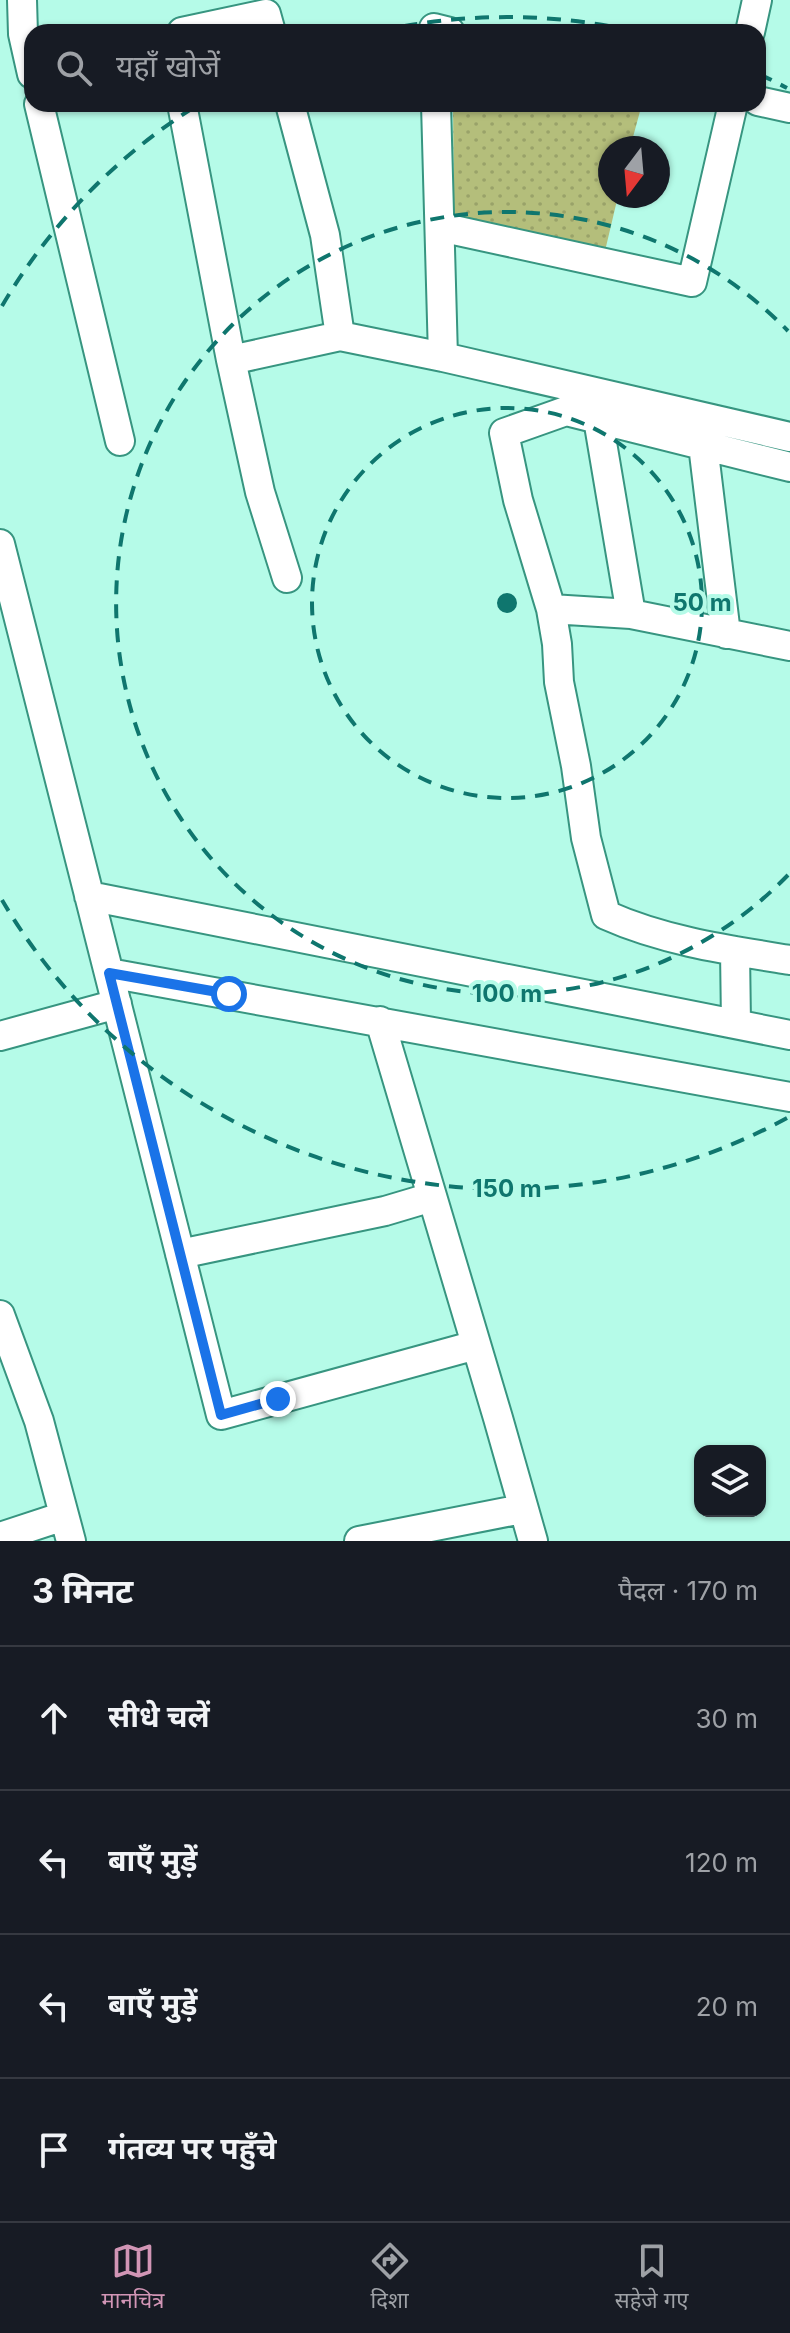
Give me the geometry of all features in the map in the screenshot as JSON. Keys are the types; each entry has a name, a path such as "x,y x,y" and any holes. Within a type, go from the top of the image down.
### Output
{"street":[{"path":"22,0 24,38"},
{"path":"752,24 757,0"},
{"path":"219,24 266,14 269,24"},
{"path":"766,103 790,108"},
{"path":"41,112 120,441"},
{"path":"184,112 260,492 287,578"},
{"path":"292,112 325,235 340,336"},
{"path":"436,112 443,357"},
{"path":"440,227 692,282 731,112"},
{"path":"231,360 340,336 790,437"},
{"path":"790,467 566,411 504,433 518,500 551,609 559,682 576,766 586,838 606,915 634,928 790,960"},
{"path":"598,419 631,614"},
{"path":"703,445 726,634"},
{"path":"0,544 8,612 89,896 221,1415 476,1345"},
{"path":"551,609 631,614 790,646"},
{"path":"89,896 790,1035"},
{"path":"735,951 736,1023"},
{"path":"109,973 790,1097"},
{"path":"0,1036 117,1004"},
{"path":"380,1021 533,1541"},
{"path":"180,1254 385,1211 432,1197"},
{"path":"0,1315 6,1350 39,1421 68,1528 0,1537"},
{"path":"359,1541 522,1509"}],"green space":[{"path":"453,112 640,112 633,136 598,136 598,208 615,208 605,251 454,216"}],"route":[{"path":"229,994 109,973 221,1415 278,1399"}]}
